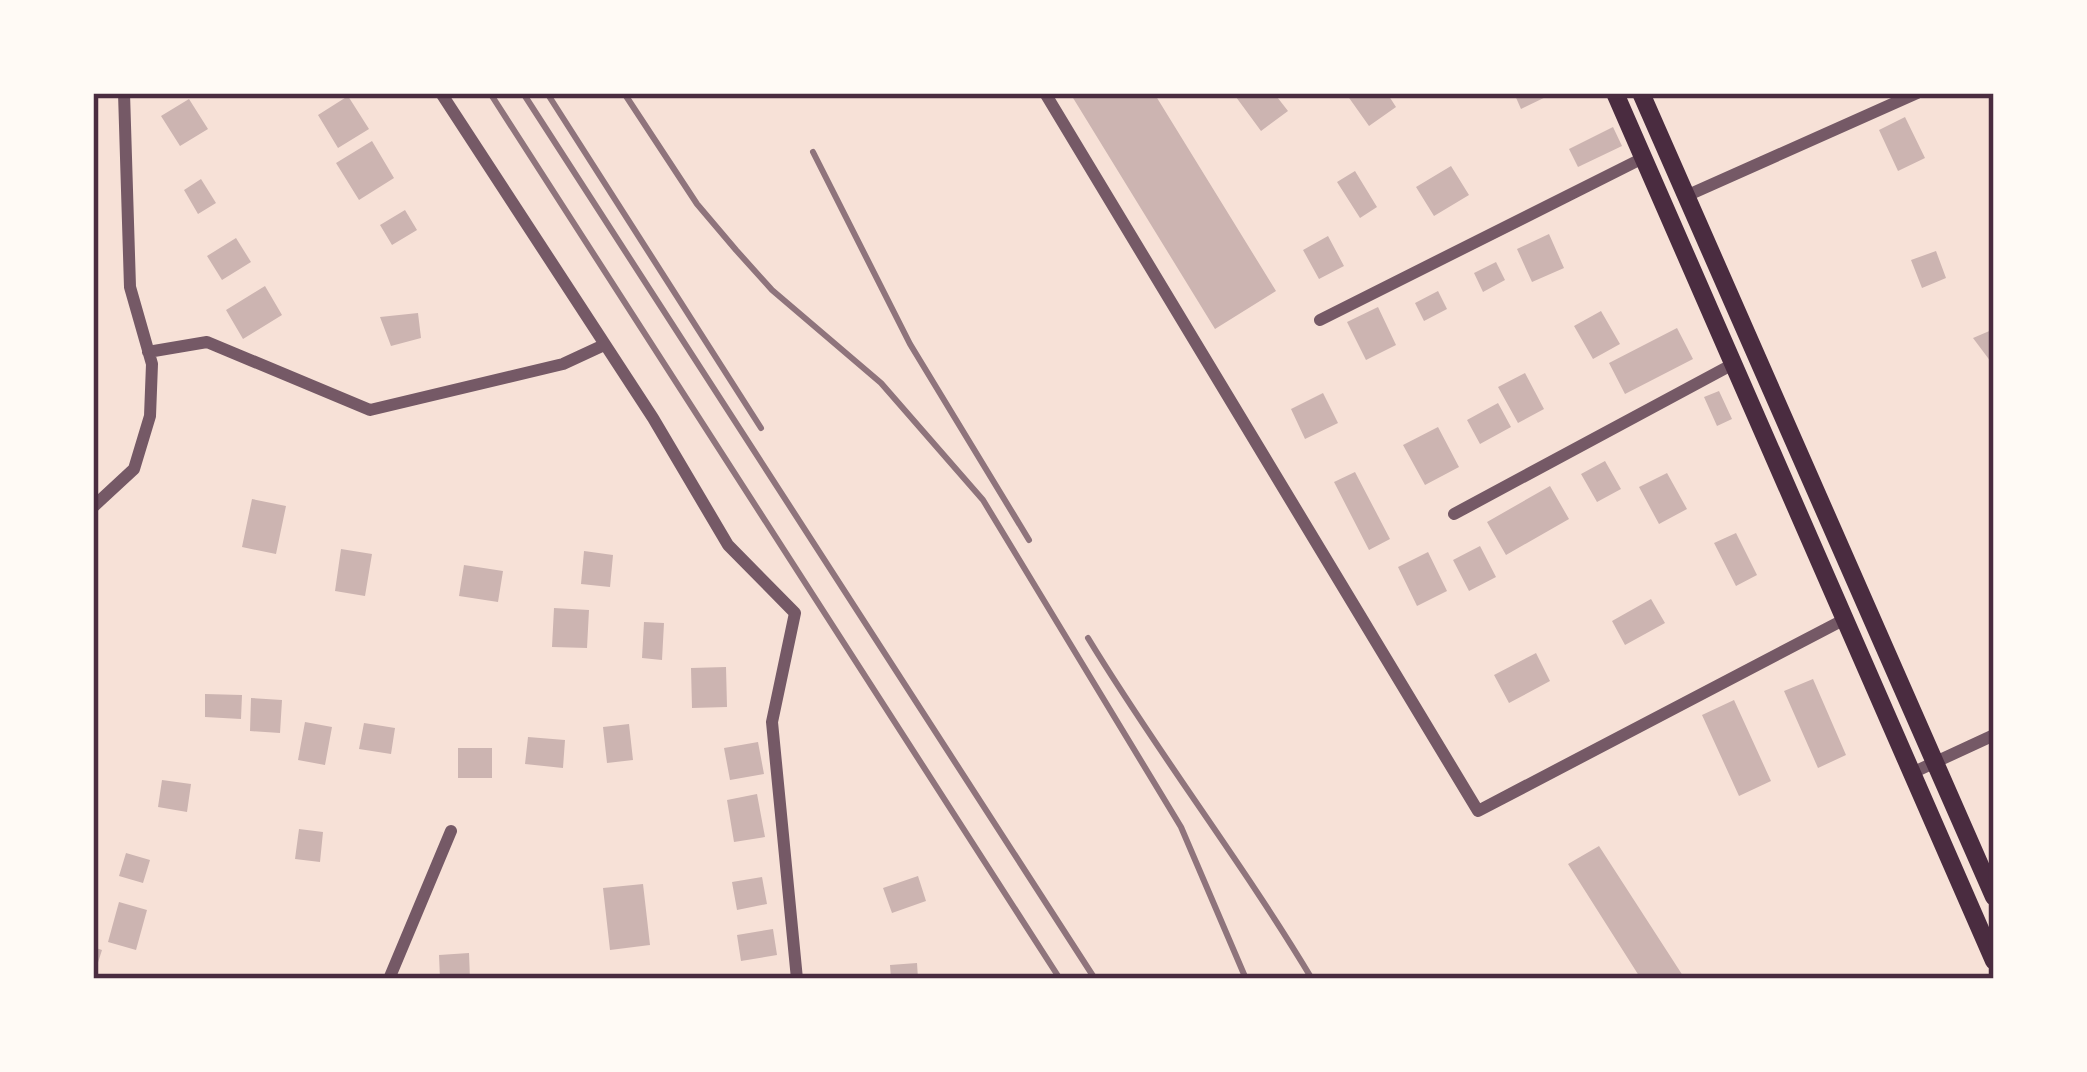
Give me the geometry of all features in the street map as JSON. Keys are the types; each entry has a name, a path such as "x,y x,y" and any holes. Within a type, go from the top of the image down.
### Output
{"main road":[{"path":"1615,93 1848,617 1994,961"},
{"path":"1641,93 1994,897"}],"street":[{"path":"93,507 134,469 150,416 148,352 130,287 124,93"},
{"path":"441,93 728,545 795,614 772,722 796,979"},
{"path":"1046,93 1478,811 1848,617"},
{"path":"1686,196 1917,93"},
{"path":"1320,320 1643,158"},
{"path":"148,352 207,341 370,410 563,364 604,345"},
{"path":"1454,514 1735,363"},
{"path":"1914,772 1994,735"},
{"path":"388,979 451,831"}],"building":[{"path":"1070,93 1154,93 1276,291 1215,329"},
{"path":"1274,93 1288,111 1261,131 1236,97"},
{"path":"1387,93 1396,107 1369,126 1347,95"},
{"path":"1514,93 1554,93 1521,109"},
{"path":"348,96 369,129 338,148 318,115"},
{"path":"189,99 208,129 180,146 161,116"},
{"path":"1905,117 1925,158 1898,171 1879,130"},
{"path":"1613,127 1622,146 1578,167 1569,149"},
{"path":"372,141 394,178 359,200 336,163"},
{"path":"1451,166 1469,195 1434,216 1416,187"},
{"path":"1355,171 1377,207 1360,218 1337,182"},
{"path":"201,179 216,203 198,214 184,190"},
{"path":"405,210 417,230 392,245 380,225"},
{"path":"1549,234 1564,268 1532,282 1517,249"},
{"path":"1328,236 1344,266 1319,279 1303,250"},
{"path":"236,238 251,262 222,280 207,256"},
{"path":"1936,251 1946,278 1922,288 1911,260"},
{"path":"1496,262 1505,280 1483,292 1474,273"},
{"path":"265,286 282,315 243,339 226,310"},
{"path":"1438,291 1447,309 1424,321 1415,303"},
{"path":"1378,307 1396,345 1366,360 1347,322"},
{"path":"1601,311 1620,344 1593,359 1574,326"},
{"path":"418,313 421,338 391,346 380,317"},
{"path":"1677,328 1693,359 1625,394 1609,363"},
{"path":"1994,329 1994,366 1973,338"},
{"path":"1525,373 1544,409 1518,423 1498,387"},
{"path":"1719,391 1732,419 1717,426 1704,397"},
{"path":"1323,393 1338,423 1305,439 1291,409"},
{"path":"1498,403 1511,427 1480,444 1467,420"},
{"path":"1438,427 1459,467 1425,485 1403,445"},
{"path":"1605,461 1621,489 1597,502 1581,474"},
{"path":"1355,472 1390,539 1369,550 1334,482"},
{"path":"1667,473 1687,509 1659,524 1639,487"},
{"path":"1550,486 1569,519 1506,555 1487,522"},
{"path":"252,499 286,506 276,554 242,547"},
{"path":"1736,533 1757,575 1736,586 1714,543"},
{"path":"1480,546 1496,577 1469,591 1453,560"},
{"path":"341,549 372,554 365,596 335,591"},
{"path":"584,551 613,555 610,587 581,584"},
{"path":"1428,552 1447,591 1417,606 1398,567"},
{"path":"464,565 503,571 498,602 459,596"},
{"path":"1651,599 1665,623 1625,645 1612,621"},
{"path":"554,608 589,610 587,648 552,647"},
{"path":"644,622 664,623 662,660 642,658"},
{"path":"1536,653 1550,681 1509,703 1494,675"},
{"path":"726,667 727,707 692,708 691,668"},
{"path":"1813,679 1846,755 1818,768 1784,691"},
{"path":"205,694 242,695 241,719 205,717"},
{"path":"251,698 282,700 280,733 250,731"},
{"path":"1734,700 1771,781 1739,796 1702,715"},
{"path":"305,722 332,727 325,765 298,760"},
{"path":"364,723 395,728 391,754 359,749"},
{"path":"629,724 633,760 607,763 603,727"},
{"path":"528,737 565,740 563,768 525,764"},
{"path":"758,742 764,774 730,780 724,748"},
{"path":"458,748 492,748 492,778 458,778"},
{"path":"162,780 191,784 187,812 158,807"},
{"path":"757,794 765,837 734,842 727,800"},
{"path":"299,829 323,832 320,862 295,859"},
{"path":"1599,846 1685,979 1641,979 1568,864"},
{"path":"126,853 150,860 143,883 119,876"},
{"path":"918,876 926,901 892,913 883,888"},
{"path":"762,877 767,904 737,910 732,882"},
{"path":"643,884 650,945 610,950 603,888"},
{"path":"119,902 147,910 136,950 108,942"},
{"path":"773,929 777,955 741,961 737,935"},
{"path":"93,947 102,950 94,975 93,975"},
{"path":"469,953 470,979 440,979 439,955"},
{"path":"917,963 918,979 891,979 890,965"}],"railway":[{"path":"490,93 1060,979"},
{"path":"523,93 1095,979"},
{"path":"547,93 761,428"},
{"path":"624,93 697,204 736,250 772,290 881,383 983,500 1181,827 1246,979"},
{"path":"813,152 910,344 1029,540"},
{"path":"1088,638 1312,979"}]}
